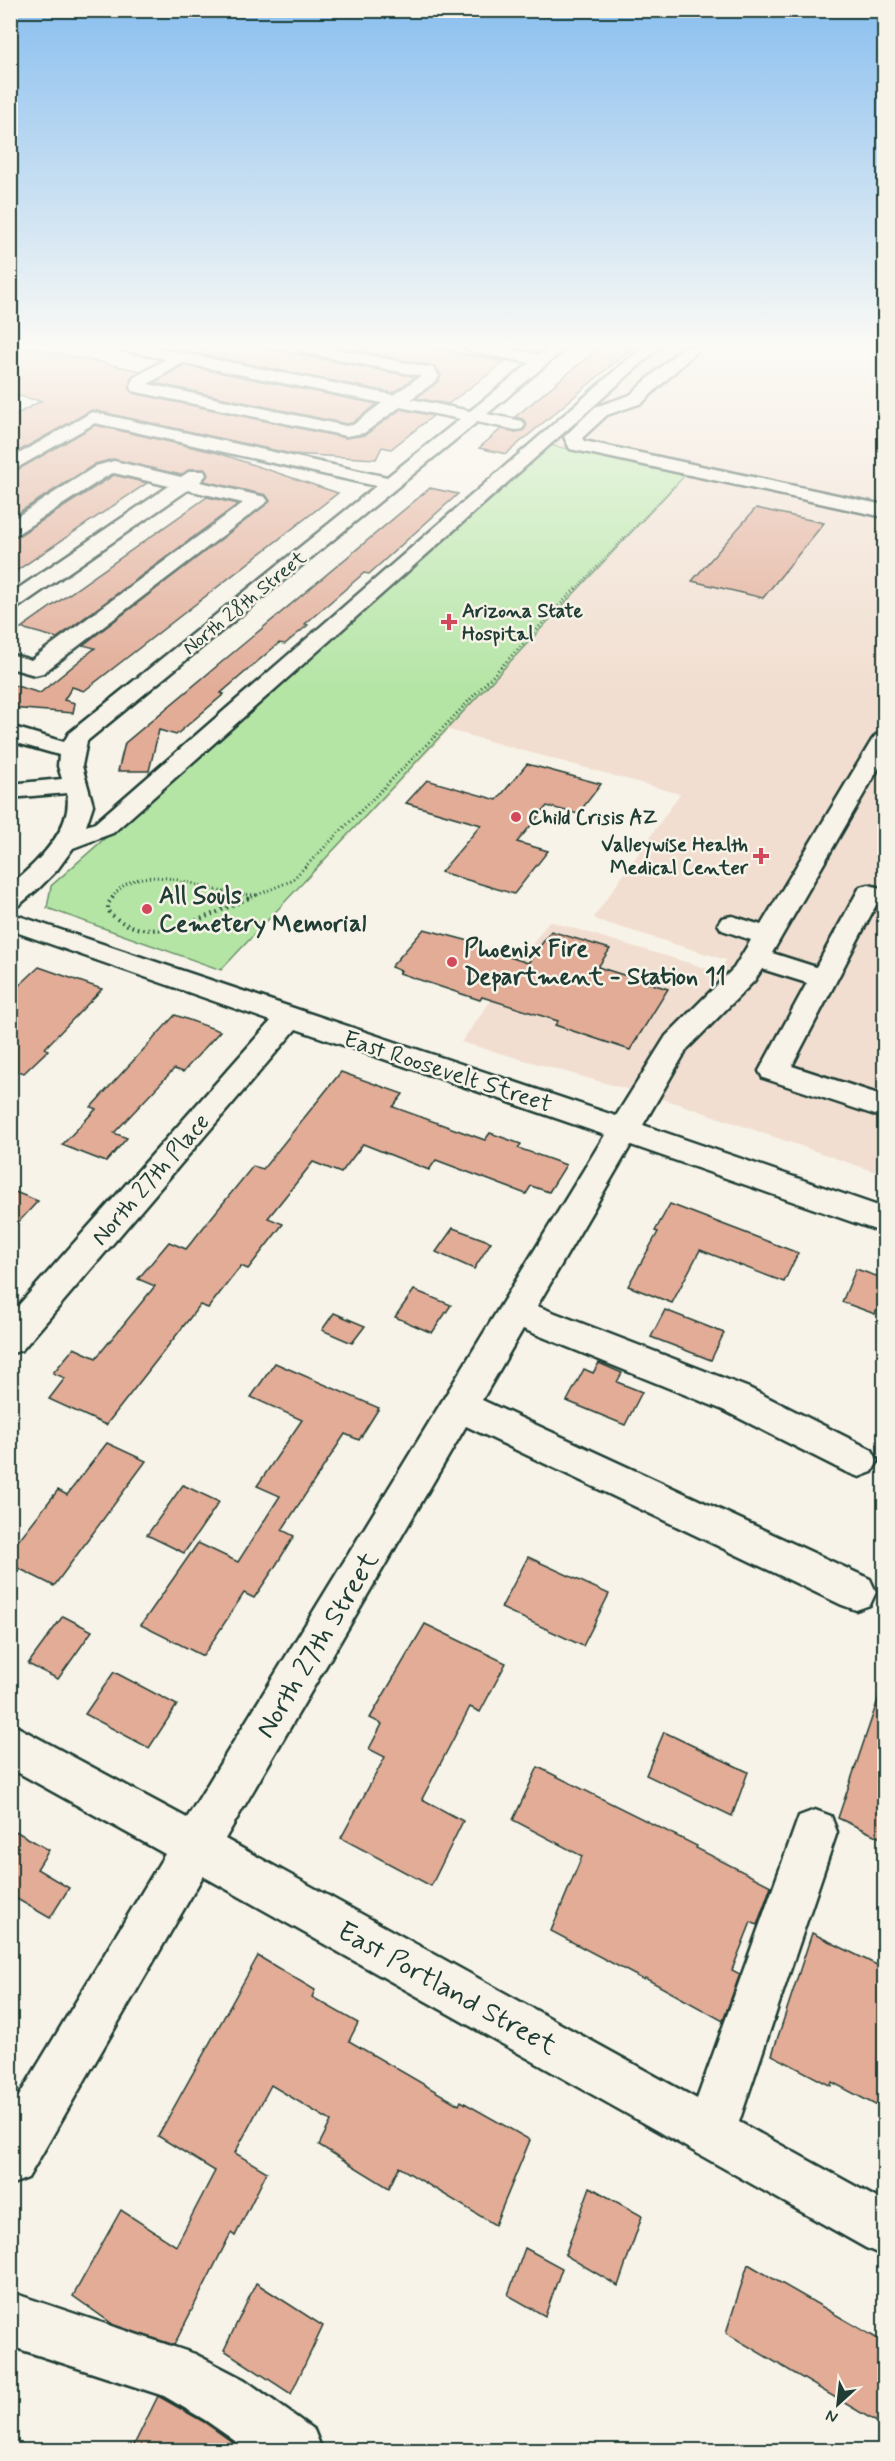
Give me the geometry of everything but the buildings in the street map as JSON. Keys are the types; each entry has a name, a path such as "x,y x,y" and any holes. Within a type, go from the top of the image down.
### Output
{"street":[{"path":"10,604 216,462"},
{"path":"294,462 390,483"},
{"name":"North 28th Street","path":"70,751 77,738 84,732 416,462"},
{"path":"67,842 104,828 521,462"},
{"path":"650,462 885,511"},
{"path":"10,530 103,470 114,467 258,501 35,668 10,661"},
{"path":"10,733 70,751 69,764 81,806 67,842 52,863 10,899"},
{"name":"North 27th Street","path":"10,2160 676,1043 745,974 885,740"},
{"path":"10,791 75,785"},
{"path":"877,895 823,979 774,1071 885,1107"},
{"name":"East Roosevelt Street","path":"10,921 885,1221"},
{"path":"732,924 762,947 823,979"},
{"name":"North 27th Place","path":"10,1340 290,1018"},
{"path":"516,1312 736,1400 859,1461"},
{"path":"459,1406 856,1592"},
{"name":"East Portland Street","path":"10,1744 885,2230"},
{"path":"710,2132 815,1832"},
{"path":"10,2319 176,2373 225,2400 294,2451"}],"path":[{"path":"257,896 227,893 174,878 152,877 137,880 116,892 108,904 108,911 123,926 156,932 170,929 257,896 300,875 689,470"}],"shaded area":[{"name":"Valleywise Health Medical Center","path":"529,462 884,462 884,1175 679,1104 461,1042 549,921 719,972 726,960 597,920 594,917 680,794 449,730 221,970 51,886"}],"green space":[{"name":"Arizona State Hospital","path":"530,462 632,462 687,473 221,970 47,908 51,886"}],"place":[{"name":"Arizona State Hospital","path":"449,622"},
{"name":"Child Crisis AZ","path":"516,817"},
{"name":"Valleywise Health Medical Center","path":"761,856"},
{"name":"All Souls Cemetery Memorial","path":"147,909"},
{"name":"Phoenix Fire Department - Station 11","path":"452,962"}]}
